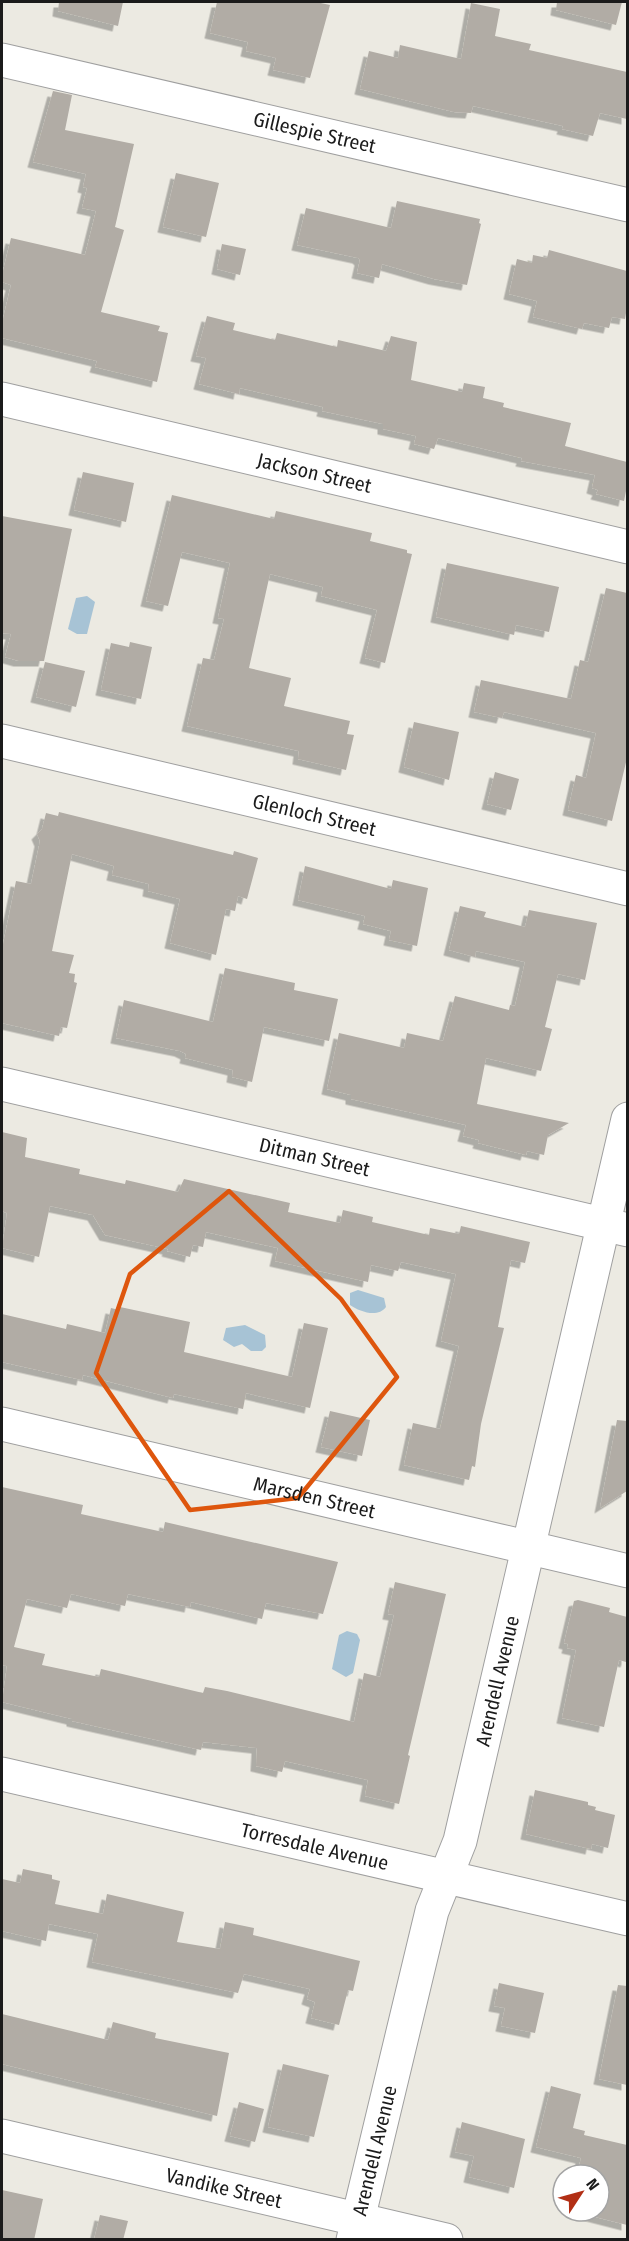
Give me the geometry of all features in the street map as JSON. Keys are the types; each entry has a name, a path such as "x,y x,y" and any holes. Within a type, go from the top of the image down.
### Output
{"street":[{"name":"Gillespie Street","path":"2,60 627,205"},
{"name":"Jackson Street","path":"2,399 627,547"},
{"name":"Glenloch Street","path":"2,741 627,889"},
{"name":"Ditman Street","path":"2,1084 615,1227"},
{"name":"Arendell Avenue","path":"356,2229 432,1911 460,1841 528,1547 615,1227 627,1119"},
{"name":"Marsden Street","path":"2,1424 627,1571"},
{"name":"Torresdale Avenue","path":"2,1774 445,1878 627,1918"},
{"name":"Vandike Street","path":"2,2136 356,2229 446,2240"}],"highlighted area":[{"path":"229,1191 341,1299 397,1377 298,1498 190,1510 96,1373 130,1274"}],"water":[{"path":"87,596 95,602 87,634 77,634 68,629 76,598"},
{"path":"358,1290 384,1298 386,1307 374,1313 354,1308 350,1305 350,1293"},
{"path":"245,1325 265,1335 266,1347 262,1351 251,1351 242,1344 234,1347 223,1340 226,1328"},
{"path":"347,1631 357,1634 360,1640 353,1673 346,1677 332,1669 339,1635"}],"building":[{"path":"59,2 123,2 118,26 58,11"},
{"path":"217,2 316,2 330,5 310,78 273,70 276,58 246,51 248,42 210,33"},
{"path":"557,2 622,2 616,25 556,10"},
{"path":"471,3 500,9 495,36 531,44 529,50 627,72 627,119 600,113 593,136 562,129 563,126 473,106 471,113 454,112 360,89 369,51 398,58 400,45 461,59"},
{"path":"53,91 72,95 65,130 134,144 115,227 124,230 101,312 160,326 158,331 168,333 157,382 95,367 97,361 2,338 2,323 11,285 2,282 2,275 11,238 85,255 96,211 82,208 87,188 83,187 86,174 33,162"},
{"path":"176,173 219,183 206,237 163,227"},
{"path":"397,201 480,219 481,224 467,285 434,279 382,264 379,278 357,273 360,260 358,258 297,245 306,208 391,228"},
{"path":"222,244 246,249 240,275 217,269"},
{"path":"549,250 627,271 625,319 612,317 609,328 584,323 582,329 533,317 537,301 509,294 517,259 532,263 533,255 547,258"},
{"path":"207,316 235,323 233,330 275,340 277,333 337,347 338,340 386,351 391,336 417,342 411,380 462,392 464,383 485,387 483,398 504,403 503,407 571,423 565,446 627,462 627,486 624,501 596,494 598,490 592,488 595,475 521,461 522,458 438,438 434,449 414,444 416,436 383,429 383,424 322,411 323,407 240,388 239,394 199,384 206,358 196,356"},
{"path":"83,472 134,483 126,522 74,510"},
{"path":"172,495 274,519 276,511 372,533 370,541 407,550 407,553 412,554 385,663 365,658 377,610 321,596 323,587 270,574 249,668 291,678 284,706 350,721 347,734 354,735 346,770 298,759 299,751 187,726 203,658 214,660 224,619 218,618 230,563 182,552 168,606 146,601"},
{"path":"2,516 72,529 44,661 19,661 5,657 11,634 2,633"},
{"path":"447,563 559,587 549,632 516,625 514,635 436,617"},
{"path":"606,588 627,593 627,758 612,821 568,810 576,775 586,778 596,733 504,712 502,718 474,712 481,680 571,699 580,660 588,662"},
{"path":"130,642 152,647 141,699 101,690 111,643 129,647"},
{"path":"45,662 85,671 76,707 36,697"},
{"path":"414,722 459,732 449,780 404,767"},
{"path":"495,772 519,779 511,810 487,804"},
{"path":"59,812 233,855 234,851 258,858 247,899 238,896 235,911 226,909 216,955 170,943 180,899 148,891 149,884 112,875 114,866 72,854 52,951 74,955 69,973 75,974 74,982 77,983 67,1028 61,1027 59,1036 2,1023 2,949 16,881 31,884 40,841 37,834 42,829 46,813 58,816"},
{"path":"305,866 391,889 393,880 428,888 417,946 389,940 391,931 363,924 365,916 298,900"},
{"path":"460,906 486,912 484,917 525,927 529,910 597,923 585,980 558,974 545,1027 552,1029 541,1071 486,1058 477,1104 569,1123 548,1135 544,1155 527,1151 526,1155 478,1143 479,1140 463,1136 466,1125 351,1099 351,1095 327,1089 339,1033 404,1048 407,1033 443,1041 455,996 509,1010 510,1005 515,1006 525,962 476,951 475,957 449,950"},
{"path":"225,968 295,983 294,990 338,999 329,1041 264,1027 252,1082 232,1077 233,1070 185,1058 186,1054 180,1051 116,1038 124,1000 213,1022"},
{"path":"2,1132 27,1138 25,1157 80,1169 79,1174 125,1184 126,1180 178,1192 184,1179 290,1203 288,1212 340,1223 343,1210 373,1217 372,1222 429,1235 430,1228 459,1234 461,1226 530,1242 525,1263 511,1260 498,1327 504,1328 481,1424 475,1467 472,1466 469,1480 404,1465 413,1423 440,1429 459,1346 441,1341 456,1274 401,1262 398,1271 371,1265 368,1282 275,1261 278,1248 206,1232 203,1247 193,1245 190,1257 167,1251 168,1249 105,1235 93,1215 50,1206 39,1257 2,1248 7,1213 2,1211"},
{"path":"120,1307 190,1322 184,1352 292,1377 304,1323 328,1328 310,1408 246,1393 243,1409 174,1394 173,1398 83,1375 82,1380 2,1362 2,1314 66,1329 67,1324 105,1333 111,1308 119,1310"},
{"path":"330,1411 370,1420 362,1456 321,1447"},
{"path":"617,1420 627,1421 627,1491 600,1508"},
{"path":"2,1487 83,1505 81,1514 163,1532 165,1522 338,1562 323,1614 266,1603 262,1619 191,1602 190,1607 128,1594 125,1606 71,1594 67,1608 27,1599 14,1647 45,1654 42,1665 99,1677 101,1669 203,1693 205,1687 227,1691 354,1722 364,1673 380,1677 394,1615 388,1614 395,1582 446,1594 408,1755 410,1756 399,1804 365,1796 368,1780 285,1761 282,1772 256,1766 257,1748 203,1742 201,1750 72,1721 72,1719 2,1702 7,1666 2,1665"},
{"path":"574,1601 610,1608 609,1612 627,1617 627,1659 626,1662 619,1660 604,1727 562,1718 576,1650 567,1648 568,1644 564,1643"},
{"path":"535,1790 588,1802 588,1805 596,1807 595,1810 615,1815 608,1848 592,1844 591,1849 526,1834"},
{"path":"23,1869 52,1875 52,1879 60,1881 55,1904 103,1914 107,1894 184,1912 177,1942 220,1949 225,1922 254,1928 253,1935 360,1961 353,1991 348,1990 339,2025 311,2018 315,2002 307,1999 310,1989 244,1974 238,1993 92,1962 98,1934 49,1924 46,1941 2,1931 2,1879 20,1883"},
{"path":"499,1983 544,1993 535,2033 501,2026 505,2008 494,2006"},
{"path":"618,1985 627,1986 627,2085 599,2079"},
{"path":"2,2014 108,2040 113,2022 156,2033 155,2038 229,2053 217,2116 2,2064"},
{"path":"283,2064 329,2075 314,2137 268,2127"},
{"path":"551,2086 581,2094 573,2128 585,2131 584,2135 627,2145 627,2225 611,2221 611,2163 580,2163 581,2158 536,2147"},
{"path":"239,2102 264,2109 255,2142 230,2136"},
{"path":"462,2122 525,2139 514,2188 469,2177 474,2156 455,2152"},
{"path":"2,2190 43,2199 34,2240 2,2240"},
{"path":"100,2215 128,2221 123,2240 94,2240"}]}
